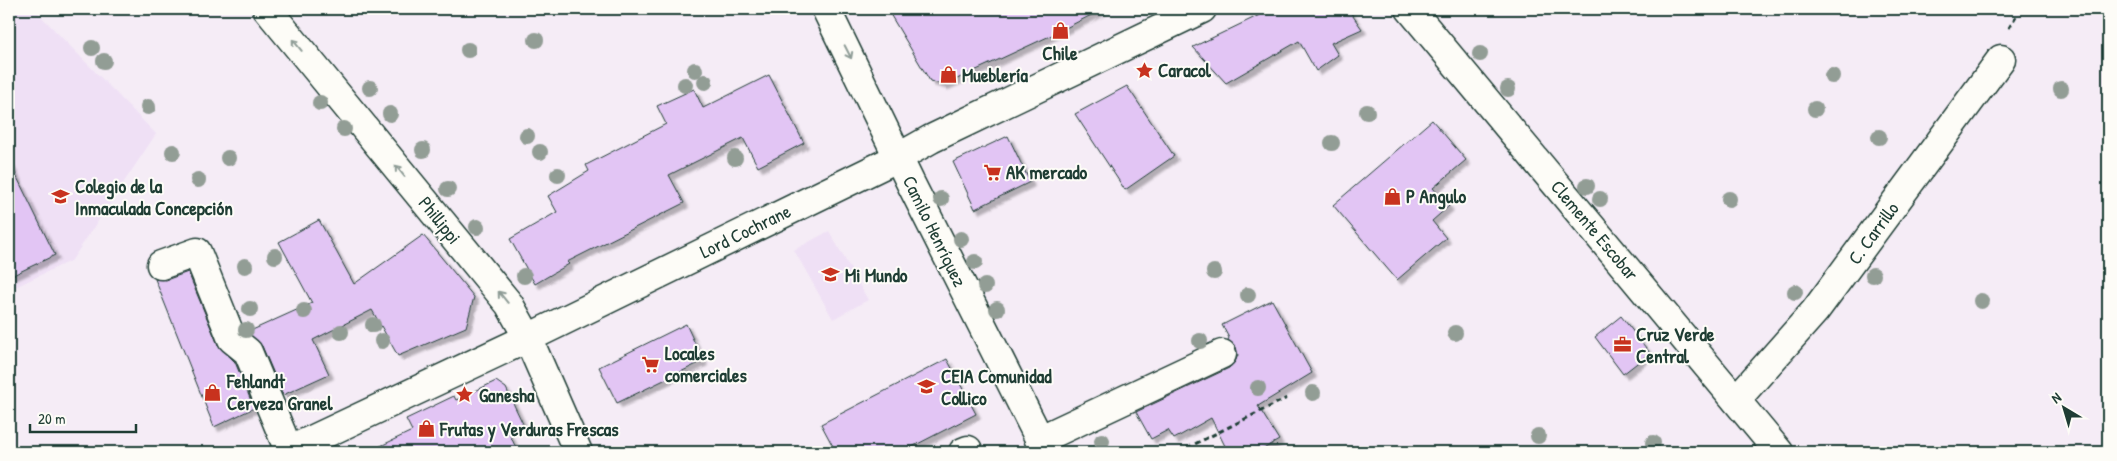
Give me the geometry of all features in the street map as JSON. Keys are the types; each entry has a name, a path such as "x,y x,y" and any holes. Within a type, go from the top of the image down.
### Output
{"street":[{"name":"Phillippi","path":"267,9 509,304 528,338 578,452"},
{"name":"Camilo Henríquez","path":"826,9 1042,446"},
{"name":"Lord Cochrane","path":"288,452 528,338 899,157 931,139 1202,9"},
{"name":"Clemente Escobar","path":"1410,9 1779,452"},
{"name":"C. Carrillo","path":"1736,400 1815,311 2001,59"},
{"path":"161,264 197,252 232,339 248,352 288,452"},
{"path":"1042,446 1222,354"}],"path":[{"path":"1179,452 1287,398"}],"shaded area":[{"name":"Colegio de la Inmaculada Concepción","path":"9,9 34,9 156,134 72,260 9,290"},
{"name":"Mi Mundo","path":"829,231 868,300 833,319 794,250"}],"building":[{"path":"887,9 1103,9 944,85 930,81"},
{"path":"1272,9 1348,9 1362,29 1331,43 1338,55 1316,71 1299,41 1226,83 1193,47"},
{"path":"769,75 804,143 758,167 743,138 669,175 684,203 567,262 569,264 535,284 510,239 557,212 548,196 589,171 586,165 666,124 657,106 694,89 703,108"},
{"path":"1127,86 1174,156 1125,190 1075,114"},
{"name":"P Angulo","path":"1432,120 1466,160 1433,188 1449,206 1432,221 1446,238 1397,280 1333,205"},
{"name":"AK mercado","path":"1008,136 1030,182 975,209 953,162"},
{"path":"9,161 55,255 9,277"},
{"path":"319,220 354,284 423,235 474,297 466,327 398,356 372,310 313,340 329,374 283,395 262,346 248,332 312,303 279,242"},
{"path":"188,272 218,345 235,362 254,408 214,427 155,279 166,280"},
{"path":"1272,300 1312,373 1258,406 1279,440 1258,452 1228,452 1211,418 1174,439 1168,430 1151,439 1136,412 1229,368 1235,362 1238,355 1236,347 1228,340 1229,338 1222,325"},
{"name":"Cruz Verde Central","path":"1621,316 1650,353 1623,374 1595,337"},
{"name":"Locales comerciales","path":"686,324 703,361 617,403 599,367"},
{"name":"CEIA Comunidad Collico","path":"947,359 976,414 902,452 836,452 821,424"},
{"path":"496,381 506,388 523,424 508,431 518,452 368,452 412,431 406,419 454,396 456,400"}],"place":[{"name":"Chile","path":"1060,30"},
{"name":"Caracol","path":"1144,70"},
{"name":"Mueblería","path":"948,75"},
{"name":"AK mercado","path":"992,172"},
{"name":"P Angulo","path":"1392,196"},
{"name":"Colegio de la Inmaculada Concepción","path":"61,197"},
{"name":"Mi Mundo","path":"831,275"},
{"name":"Cruz Verde Central","path":"1622,345"},
{"name":"Locales comerciales","path":"651,364"},
{"name":"CEIA Comunidad Collico","path":"927,387"},
{"name":"Fehlandt Cerveza Granel","path":"213,392"},
{"name":"Ganesha","path":"465,395"},
{"name":"Frutas y Verduras Frescas","path":"426,429"}]}
